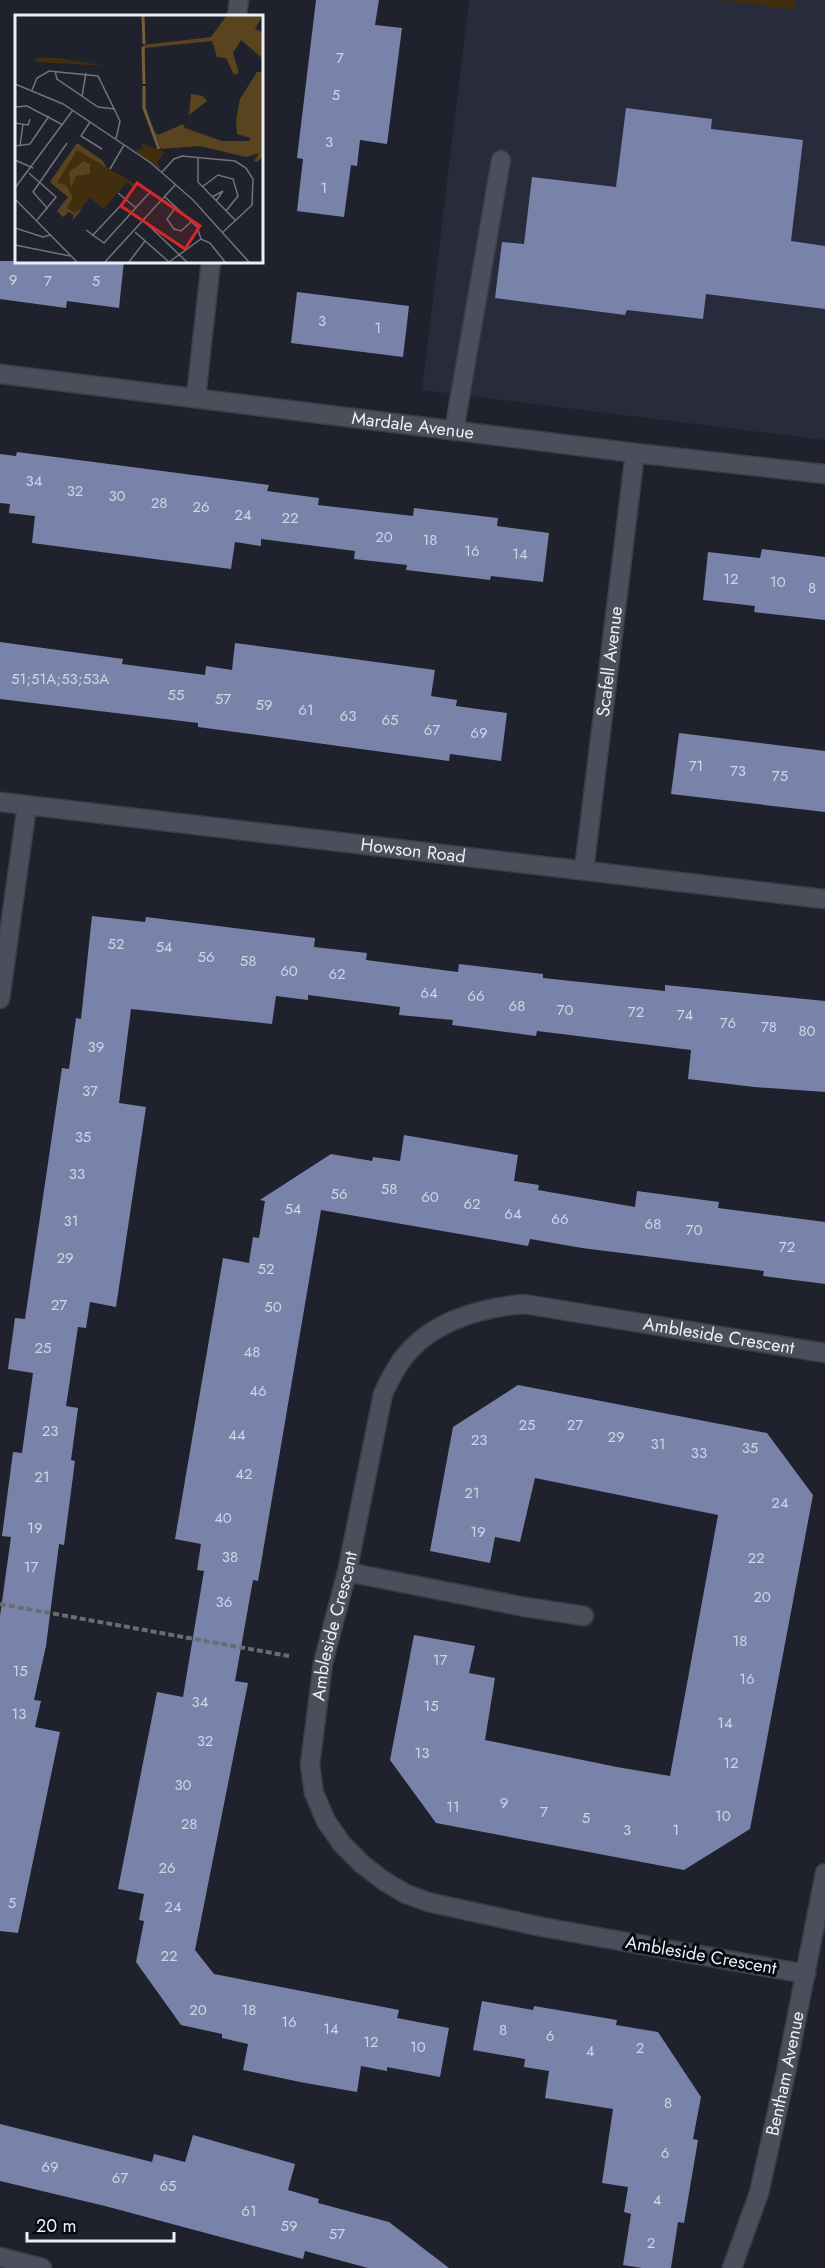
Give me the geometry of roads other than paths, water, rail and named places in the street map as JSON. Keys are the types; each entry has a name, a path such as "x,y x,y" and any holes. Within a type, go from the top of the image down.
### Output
{"street":[{"path":"237,15 239,0"},
{"path":"454,431 501,160"},
{"path":"196,397 211,262"},
{"name":"Mardale Avenue","path":"0,374 635,453 825,474"},
{"name":"Scafell Avenue","path":"584,870 635,453"},
{"name":"Howson Road","path":"0,802 825,898"},
{"path":"0,999 27,806"},
{"name":"Ambleside Crescent","path":"806,1974 543,1927 429,1902 406,1893 384,1881 342,1844 326,1821 314,1793 310,1765 323,1663 346,1572 383,1394 396,1367 417,1344 442,1326 466,1314 494,1307 524,1305 825,1353"},
{"path":"346,1572 525,1607 584,1616"},
{"name":"Bentham Avenue","path":"732,2268 759,2193 786,2072 825,1873"},
{"path":"0,2257 42,2268"}]}
